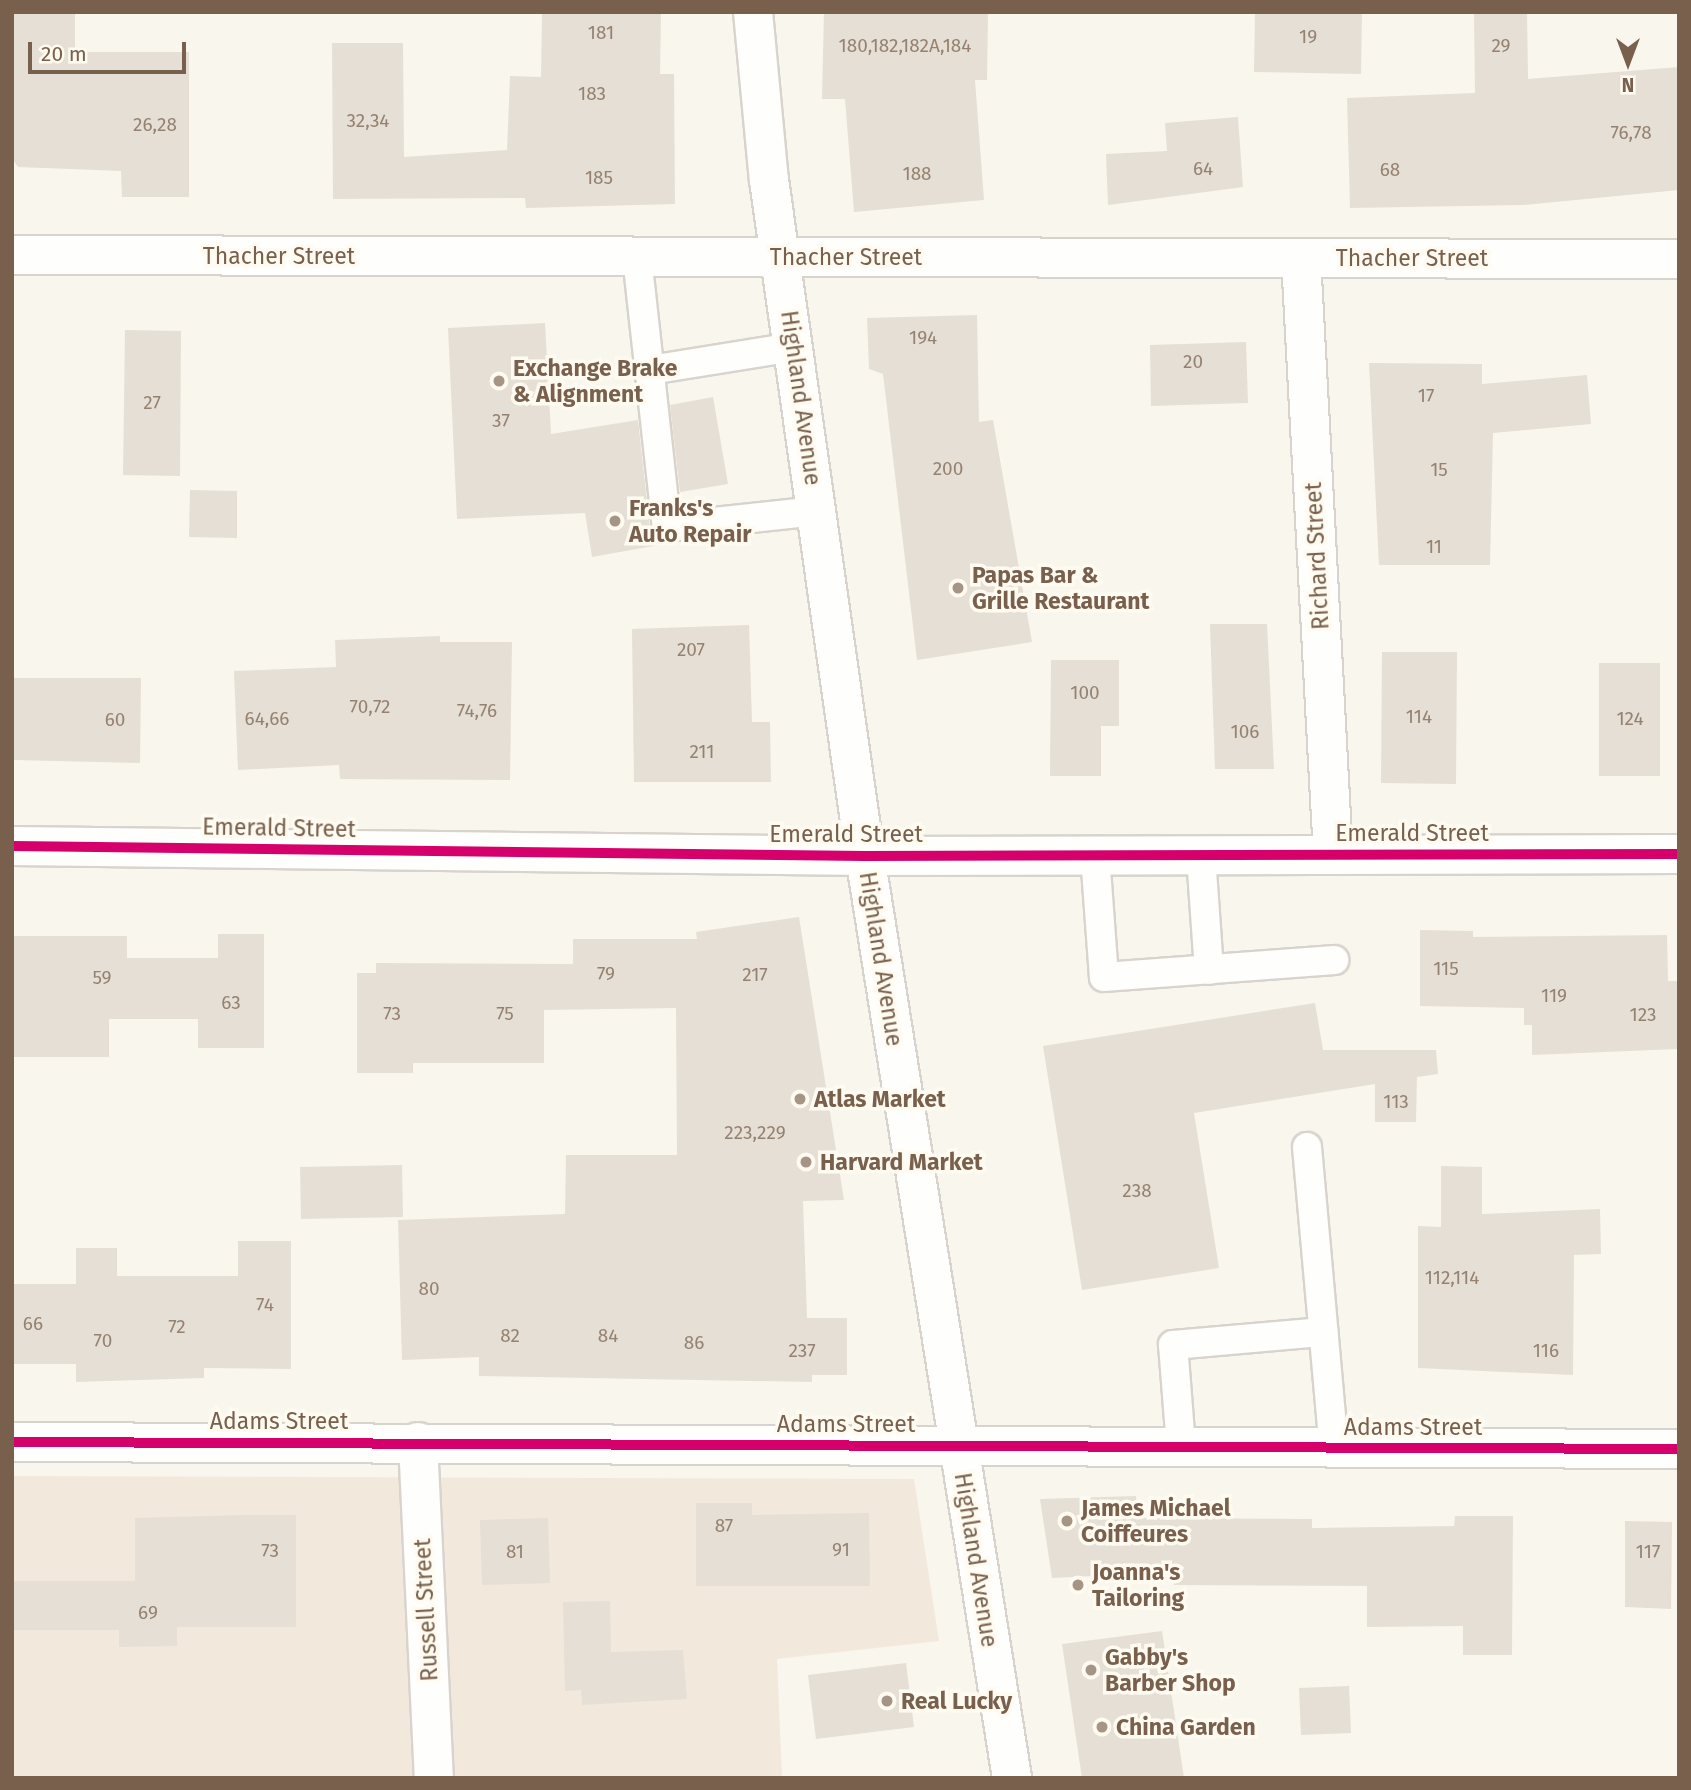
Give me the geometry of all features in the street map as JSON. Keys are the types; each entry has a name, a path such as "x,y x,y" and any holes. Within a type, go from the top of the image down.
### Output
{"street":[{"name":"Highland Avenue","path":"753,12 781,257 865,856 1012,1778"},
{"name":"Thacher Street","path":"12,256 1679,259"},
{"name":"Richard Street","path":"1301,258 1333,855"},
{"name":"Emerald Street","path":"12,846 865,856 1679,853"},
{"name":"Adams Street","path":"12,1442 1679,1449"},
{"name":"Russell Street","path":"418,1442 435,1778"}],"lane":[{"path":"637,257 667,527 817,511"},
{"path":"650,370 794,347"},
{"path":"1095,855 1104,977 1334,960"},
{"path":"1200,856 1209,970"},
{"path":"1307,1147 1334,1447"},
{"path":"1181,1447 1173,1345 1323,1332"}],"shaded area":[{"path":"12,1476 914,1479 939,1641 777,1659 782,1778 12,1778"}],"building":[{"path":"12,12 75,12 75,52 189,52 189,197 122,197 121,171 18,167 12,158"},
{"path":"661,12 660,74 674,74 675,204 526,208 525,198 333,199 332,43 403,43 404,157 507,150 510,76 541,77 542,14"},
{"path":"824,12 988,12 987,80 975,80 984,200 854,212 845,99 822,99"},
{"path":"1255,12 1362,12 1361,74 1254,72"},
{"path":"1474,12 1527,12 1528,79 1679,67 1679,190 1523,205 1350,208 1347,98 1475,93"},
{"path":"1238,117 1243,187 1108,205 1106,154 1167,151 1165,123"},
{"path":"977,315 979,422 993,420 1032,642 917,660 883,374 869,369 867,318"},
{"path":"545,323 551,434 638,420 650,529 659,545 592,557 585,513 457,519 448,328"},
{"path":"125,330 181,331 180,476 123,475"},
{"path":"1246,342 1248,403 1151,406 1150,345"},
{"path":"1369,363 1482,364 1482,384 1587,375 1591,424 1493,433 1490,565 1379,565"},
{"path":"713,397 728,484 680,492 670,405"},
{"path":"190,490 237,491 237,538 189,537"},
{"path":"1210,624 1267,624 1274,769 1215,769"},
{"path":"749,625 752,722 770,722 771,782 634,782 632,629"},
{"path":"440,636 440,642 512,642 510,780 340,779 339,765 238,770 234,671 336,667 335,640"},
{"path":"1382,652 1457,652 1456,784 1381,783"},
{"path":"1051,660 1119,660 1119,726 1101,726 1101,776 1050,776"},
{"path":"1599,663 1660,663 1660,776 1599,776"},
{"path":"12,678 141,678 140,763 12,760"},
{"path":"799,917 844,1200 803,1201 807,1318 847,1318 847,1375 812,1375 812,1382 479,1376 479,1357 402,1360 398,1220 565,1214 566,1155 677,1155 676,1008 544,1010 544,1063 413,1063 413,1073 357,1073 357,973 376,973 376,963 573,964 573,939 697,939 696,932"},
{"path":"1420,930 1473,931 1473,937 1667,935 1668,981 1677,981 1677,1049 1532,1055 1532,1025 1524,1025 1524,1008 1420,1006"},
{"path":"218,934 264,934 264,1048 198,1048 198,1019 109,1019 109,1057 12,1057 12,936 127,936 127,958 218,958"},
{"path":"1315,1003 1323,1050 1436,1050 1438,1074 1417,1077 1416,1122 1375,1122 1375,1084 1194,1113 1219,1268 1082,1290 1043,1046"},
{"path":"402,1165 403,1217 301,1219 300,1167"},
{"path":"1441,1166 1482,1167 1482,1214 1600,1209 1601,1254 1574,1255 1573,1375 1418,1368 1418,1226 1441,1227"},
{"path":"238,1241 291,1241 291,1369 204,1368 204,1378 76,1382 76,1364 12,1364 12,1284 76,1284 76,1248 117,1248 117,1276 238,1276"},
{"path":"1136,1496 1138,1518 1312,1519 1312,1528 1454,1526 1455,1516 1513,1516 1512,1655 1463,1655 1463,1626 1367,1627 1367,1586 1174,1585 1173,1572 1052,1578 1040,1499"},
{"path":"696,1503 752,1503 752,1515 869,1513 870,1586 696,1586"},
{"path":"296,1515 296,1627 177,1627 177,1646 119,1647 119,1630 12,1630 12,1581 135,1581 135,1518"},
{"path":"548,1518 550,1583 482,1585 480,1520"},
{"path":"1625,1521 1672,1522 1671,1609 1625,1607"},
{"path":"610,1601 611,1652 683,1650 687,1699 582,1705 581,1690 565,1691 563,1602"},
{"path":"1162,1631 1184,1778 1082,1778 1062,1644"},
{"path":"906,1663 914,1727 816,1739 808,1675"},
{"path":"1349,1686 1351,1733 1301,1735 1299,1688"}],"cycle path":[{"path":"12,846 865,856 1679,854"},
{"path":"12,1442 1679,1449"}],"place":[{"name":"Exchange Brake & Alignment","path":"499,381"},
{"name":"Franks's Auto Repair","path":"615,521"},
{"name":"Papas Bar & Grille Restaurant","path":"958,588"},
{"name":"Atlas Market","path":"800,1099"},
{"name":"Harvard Market","path":"806,1162"},
{"name":"James Michael Coiffeures","path":"1067,1521"},
{"name":"Joanna's Tailoring","path":"1078,1585"},
{"name":"Gabby's Barber Shop","path":"1091,1670"},
{"name":"Real Lucky","path":"887,1701"},
{"name":"China Garden","path":"1102,1727"}]}
